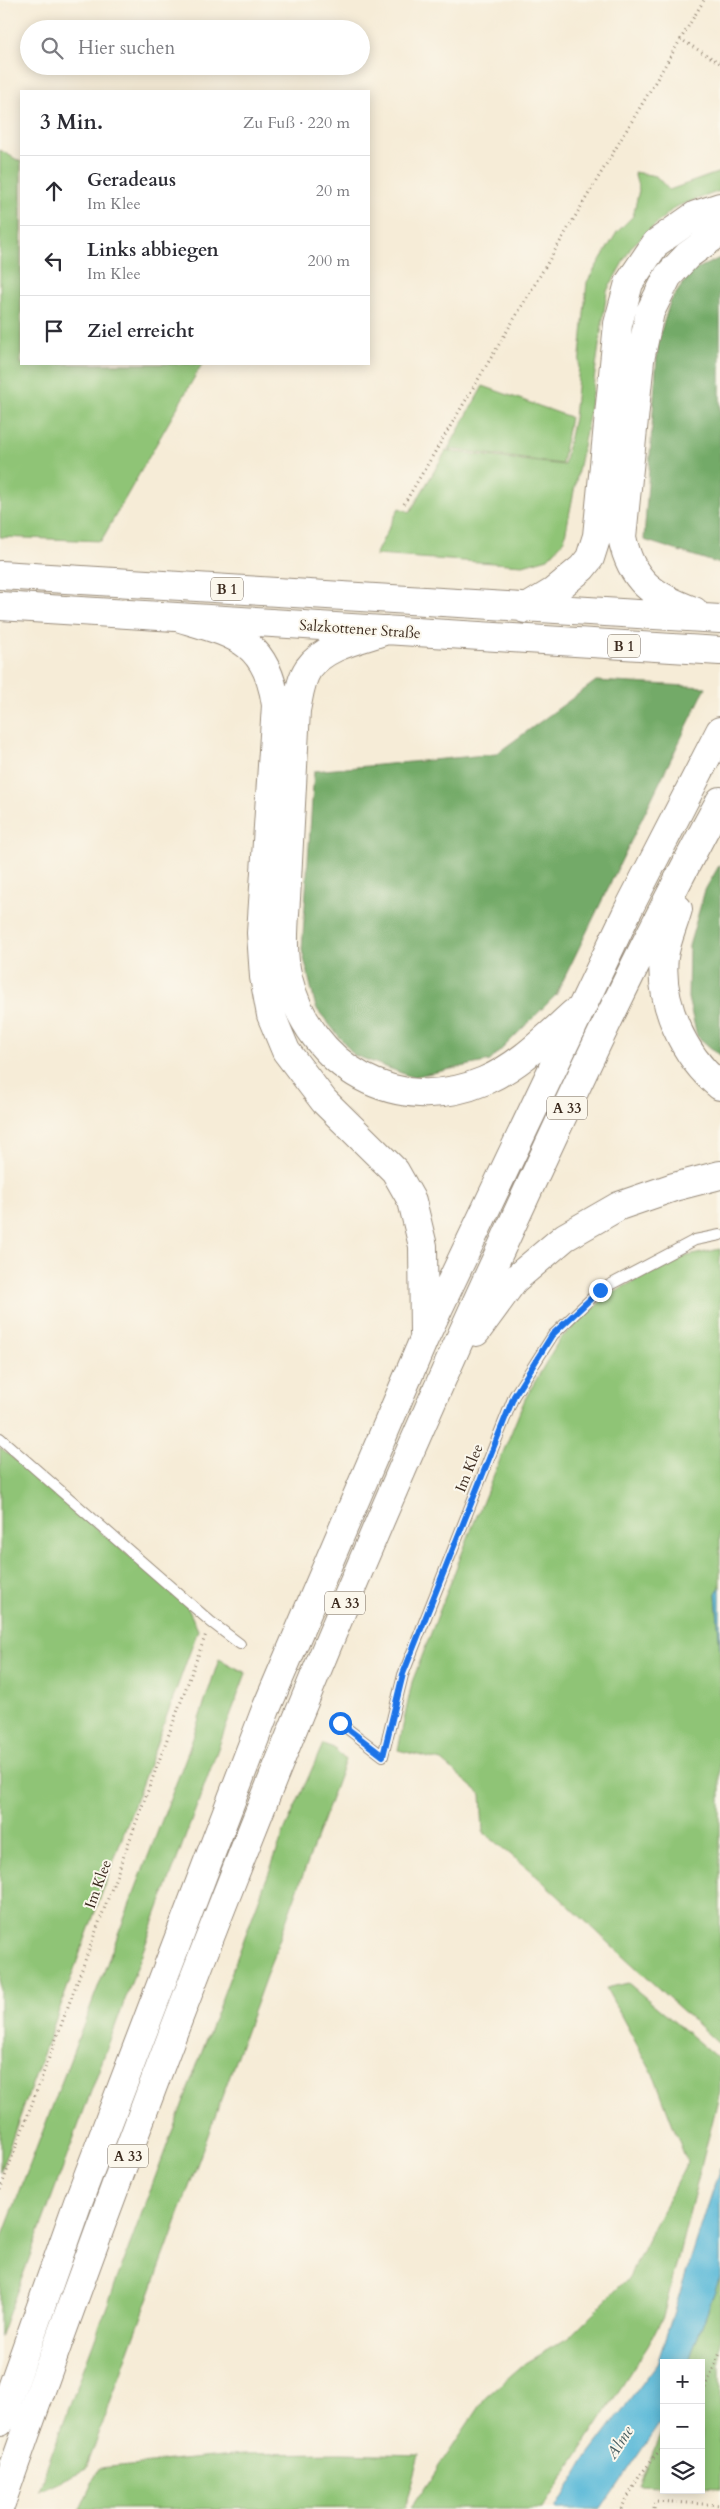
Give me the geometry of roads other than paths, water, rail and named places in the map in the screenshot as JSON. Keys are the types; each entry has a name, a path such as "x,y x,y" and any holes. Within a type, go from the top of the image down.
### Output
{"highway":[{"path":"525,608 571,579 590,558 597,536 618,324 629,284 644,259 664,237 696,215 720,207"},
{"path":"718,619 674,604 649,590 634,572 626,555 622,537 640,360 650,312 668,276 688,255 720,232"},
{"name":"Salzkottener Straße","path":"0,575 718,619"},
{"name":"Salzkottener Straße","path":"0,606 720,652"},
{"path":"177,617 214,629 248,644 264,663 273,686 276,705 261,933 264,977 271,1015 286,1052 324,1101 395,1171 412,1201 424,1246 424,1339"},
{"path":"387,630 325,653 308,669 301,686 296,710 284,933 287,978 301,1016 318,1041 344,1066 375,1085 407,1094 443,1093 483,1081 523,1058 583,1006"},
{"name":"A 33","path":"0,2422 78,2202 266,1709 424,1339 629,908 720,731"},
{"name":"A 33","path":"3,2497 190,1989 318,1664 440,1381 610,1017 720,801"},
{"path":"700,838 664,956 665,991 674,1022 689,1051 708,1077 720,1086"},
{"path":"440,1381 514,1280 564,1237 619,1206 674,1186 720,1175"}],"lane":[{"name":"Im Klee","path":"340,1723 383,1756 403,1674 514,1396 552,1335 600,1290 695,1240 720,1235"},
{"path":"0,1438 211,1622 240,1644"}],"water":[{"path":"720,1587 720,1651 716,1593"},
{"name":"Alme","path":"720,2168 720,2277 689,2359 660,2359 660,2423 601,2509 556,2509 584,2461 657,2364"}]}
